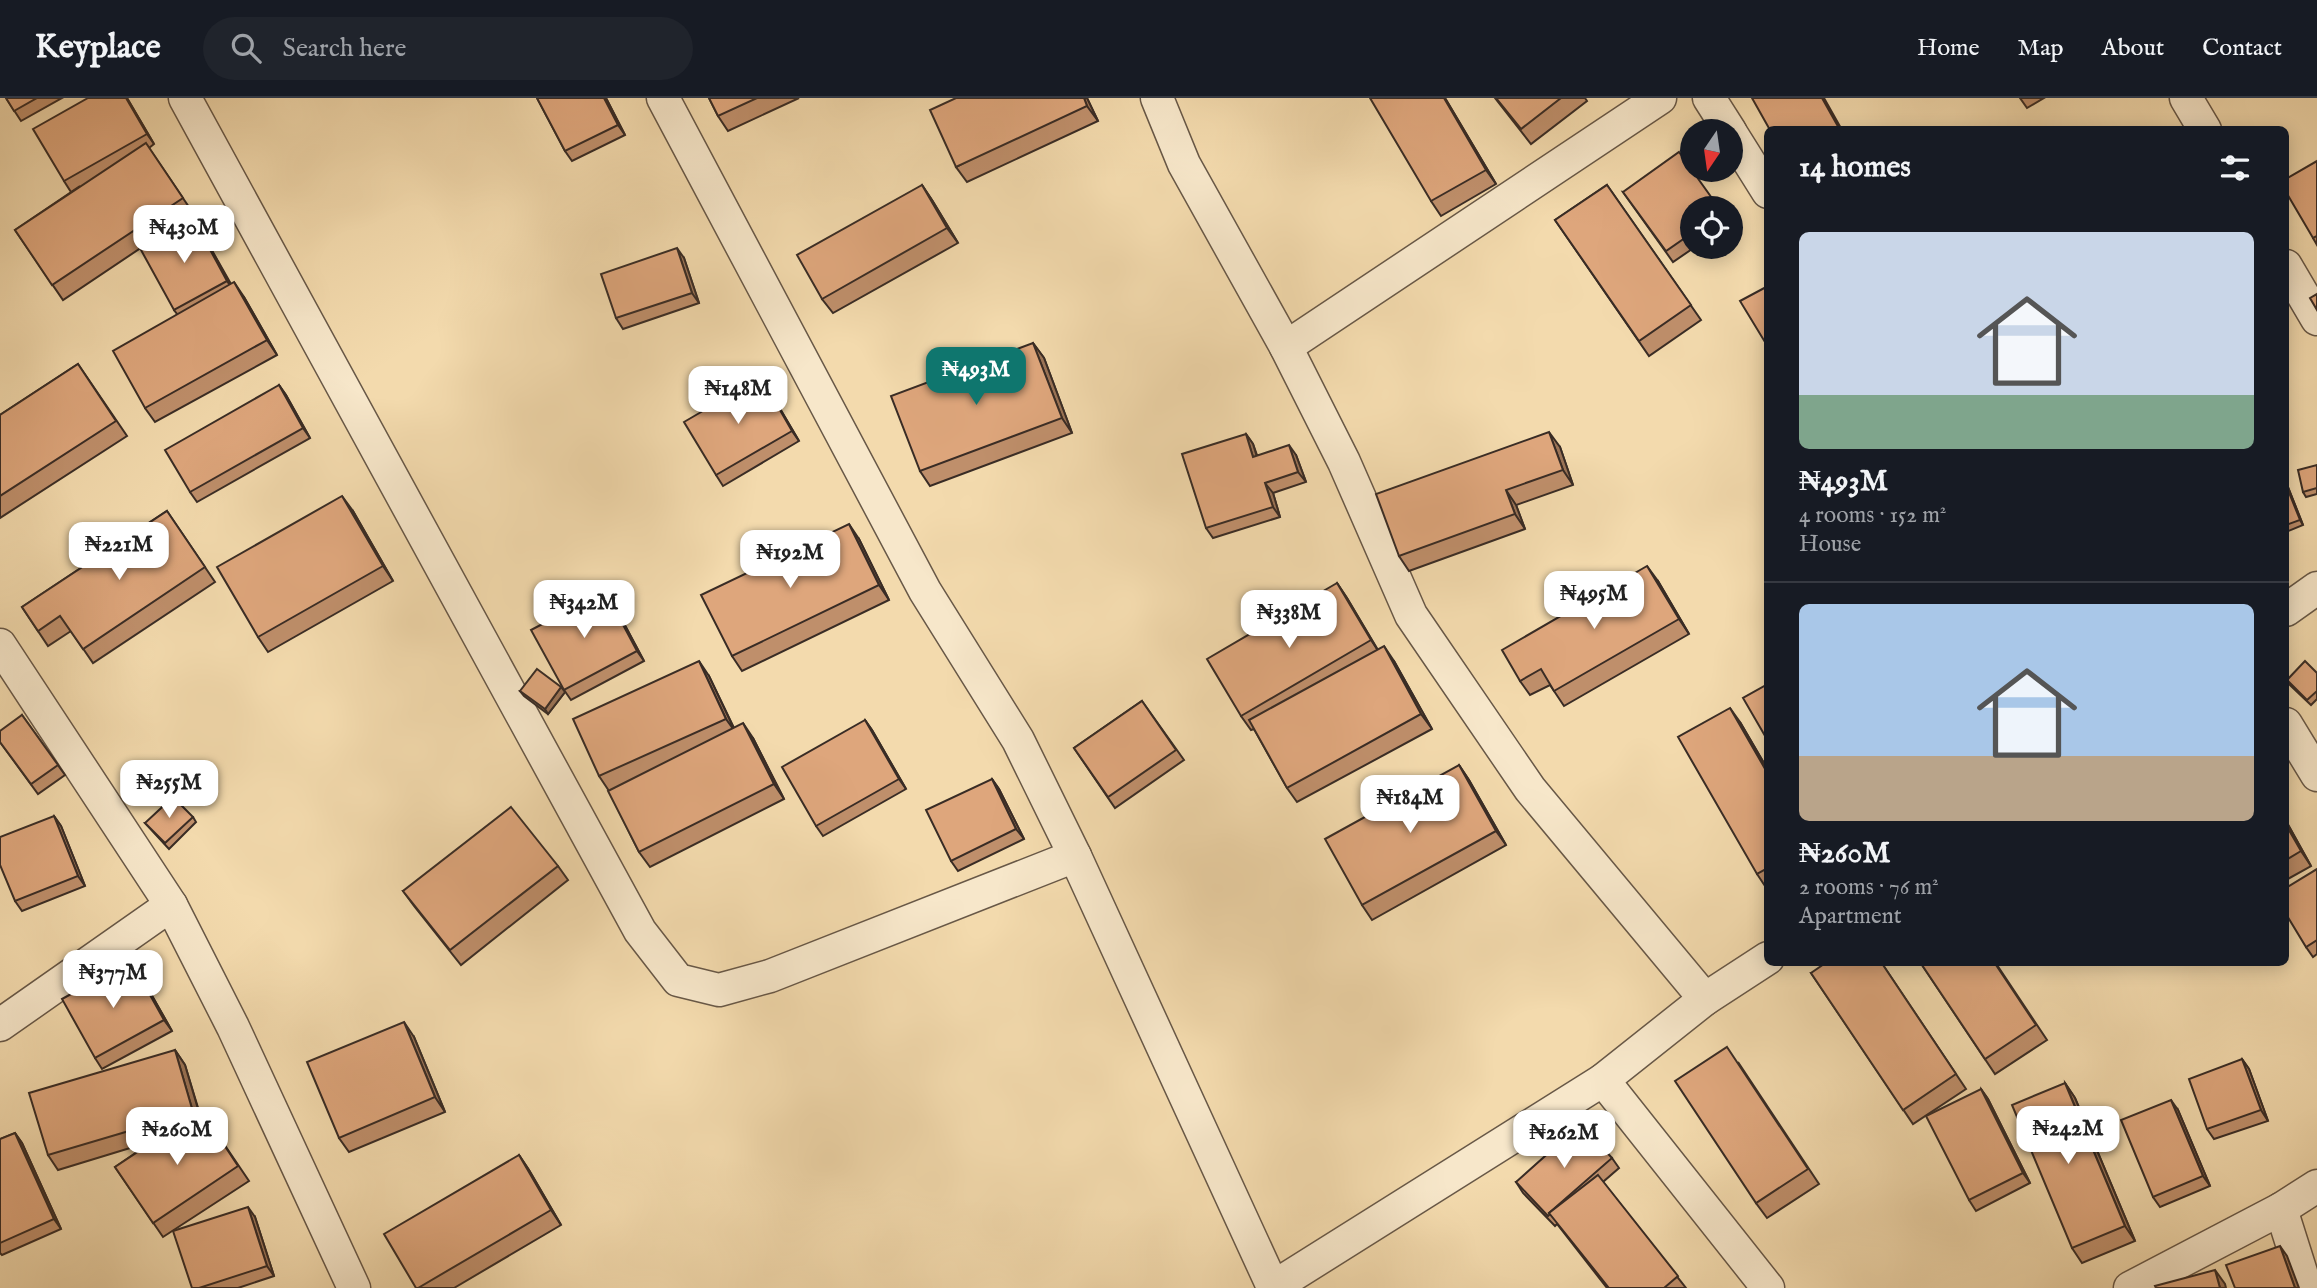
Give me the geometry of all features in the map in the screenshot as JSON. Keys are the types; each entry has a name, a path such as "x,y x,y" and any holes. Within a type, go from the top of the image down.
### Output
{"street":[{"path":"185,98 640,931 678,981 719,990 770,976 1075,856"},
{"path":"663,98 925,591 1018,740 1075,856 1273,1287 1603,1080 1705,999 1764,961"},
{"path":"1157,98 1184,164 1286,347 1344,462 1411,615 1530,789 1705,999"},
{"path":"1286,347 1660,98"},
{"path":"1709,98 1722,119"},
{"path":"2186,98 2203,126"},
{"path":"1743,153 1764,186"},
{"path":"2289,271 2317,319"},
{"path":"2289,608 2317,588"},
{"path":"0,645 171,905 239,1040 354,1288"},
{"path":"2289,729 2317,775"},
{"path":"0,1025 171,905"},
{"path":"1603,1080 1768,1288"},
{"path":"2130,1288 2281,1209 2317,1186"},
{"path":"2281,1209 2306,1288"}],"building":[{"path":"6,98 37,98 14,111"},
{"path":"88,98 126,98 147,134 64,181 33,129"},
{"path":"537,98 604,98 618,125 565,151"},
{"path":"709,98 757,98 718,116"},
{"path":"956,98 1084,98 1087,106 956,167 930,110"},
{"path":"1370,98 1444,98 1486,170 1431,201"},
{"path":"1496,98 1561,98 1521,129"},
{"path":"1752,98 1822,98 1838,126 1768,126"},
{"path":"146,143 183,198 52,285 15,230"},
{"path":"1679,152 1680,182 1700,182 1710,196 1680,196 1680,241 1666,251 1623,192"},
{"path":"2317,161 2317,236 2313,238 2289,197 2289,177"},
{"path":"922,185 947,228 822,299 797,255"},
{"path":"1607,185 1691,305 1639,341 1555,220"},
{"path":"194,220 227,281 174,310 141,250"},
{"path":"677,248 692,293 616,318 601,274"},
{"path":"234,282 267,340 145,408 113,351"},
{"path":"1764,288 1764,340 1740,301"},
{"path":"2317,294 2317,310 2310,298"},
{"path":"1033,343 1062,418 920,471 891,396"},
{"path":"78,364 116,421 0,496 0,415"},
{"path":"761,377 792,431 716,475 684,422"},
{"path":"279,385 303,428 190,492 165,450"},
{"path":"1549,432 1563,470 1506,490 1515,514 1399,556 1376,494"},
{"path":"1246,434 1253,457 1289,445 1298,472 1265,483 1273,507 1206,528 1182,454"},
{"path":"2317,465 2317,488 2303,492 2298,470"},
{"path":"2289,492 2300,520 2289,524"},
{"path":"342,496 383,566 258,637 217,567"},
{"path":"167,511 205,567 83,649 60,616 38,631 22,607"},
{"path":"849,524 879,585 732,656 701,595"},
{"path":"1647,566 1679,619 1554,691 1541,669 1520,681 1502,650"},
{"path":"1337,583 1371,640 1241,716 1207,659"},
{"path":"605,591 637,651 564,690 531,630"},
{"path":"1384,646 1421,714 1287,788 1249,720"},
{"path":"699,661 726,719 599,776 573,719"},
{"path":"2305,661 2317,673 2317,691 2307,700 2289,682 2289,678"},
{"path":"537,669 561,687 545,709 520,691"},
{"path":"1764,686 1764,734 1743,698"},
{"path":"1142,701 1176,750 1108,797 1074,748"},
{"path":"1730,708 1764,767 1764,870 1757,874 1678,737"},
{"path":"22,715 58,765 31,784 0,742 0,731"},
{"path":"865,720 899,779 816,826 782,767"},
{"path":"743,723 774,784 639,852 608,791"},
{"path":"1459,765 1496,831 1362,905 1325,839"},
{"path":"992,779 1016,829 951,861 926,810"},
{"path":"173,797 193,817 165,843 145,823"},
{"path":"511,807 558,866 450,950 403,891"},
{"path":"54,816 78,876 15,901 0,865 0,837"},
{"path":"2289,830 2301,851 2289,858"},
{"path":"2317,869 2317,940 2306,947 2289,919 2289,886"},
{"path":"131,961 164,1020 95,1058 62,999"},
{"path":"1821,966 1884,966 1956,1074 1903,1110 1811,973"},
{"path":"1923,966 1997,966 2036,1025 1985,1059"},
{"path":"404,1022 435,1097 339,1138 307,1062"},
{"path":"1727,1047 1808,1169 1756,1203 1675,1081"},
{"path":"175,1050 193,1112 48,1155 29,1093"},
{"path":"2242,1059 2261,1110 2207,1129 2189,1079"},
{"path":"2065,1083 2125,1226 2072,1248 2012,1105"},
{"path":"1981,1089 2023,1173 1969,1200 1926,1116"},
{"path":"2171,1100 2203,1176 2153,1197 2121,1120"},
{"path":"201,1110 238,1166 153,1223 115,1167"},
{"path":"1581,1124 1612,1158 1548,1216 1516,1182"},
{"path":"15,1133 54,1219 0,1243 0,1139"},
{"path":"519,1155 551,1210 416,1288 384,1234"},
{"path":"1598,1175 1678,1276 1664,1288 1609,1288 1549,1213"},
{"path":"248,1207 267,1266 192,1288 173,1231"},
{"path":"2280,1246 2295,1288 2235,1288 2226,1265"},
{"path":"2215,1270 2220,1288 2155,1286"}]}
